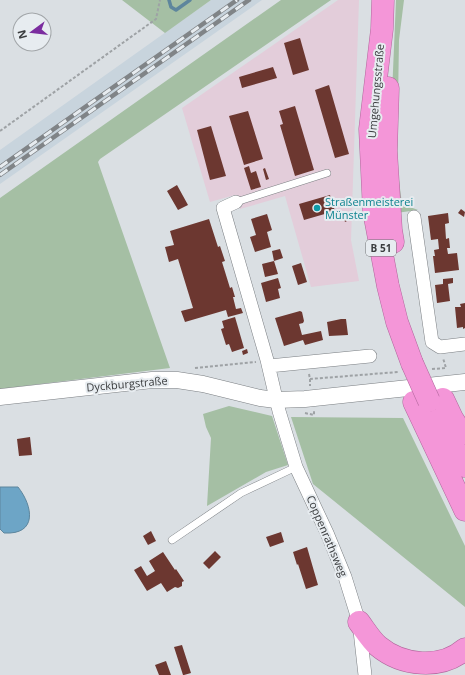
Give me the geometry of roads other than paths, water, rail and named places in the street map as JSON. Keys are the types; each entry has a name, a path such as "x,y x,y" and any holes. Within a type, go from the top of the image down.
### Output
{"highway":[{"name":"Umgehungsstraße","path":"383,0 382,29 370,129 363,214 371,265 386,327 418,363"},
{"name":"Umgehungsstraße","path":"382,29 388,84 386,151 391,230 412,324 418,363"},
{"path":"418,363 429,400 437,448 465,510"},
{"name":"B 51","path":"418,363 429,400 442,428 465,466"},
{"name":"B 51","path":"429,400 452,418 465,438"},
{"path":"437,448 465,488"},
{"path":"359,622 378,646 405,660 425,663 438,662 452,657 465,649"}],"street":[{"path":"236,202 223,208 269,366 276,400"},
{"path":"414,217 432,342 418,363"},
{"path":"418,363 465,344"},
{"path":"269,366 370,356"},
{"name":"Dyckburgstraße","path":"0,397 152,380 177,380 190,382 260,398 276,400 305,399 465,382"},
{"name":"Coppenrathsweg","path":"276,400 296,467 328,533 345,577 359,622 365,675"}],"lane":[{"path":"236,202 327,173"},
{"path":"172,540 241,493 296,467"}],"water":[{"path":"0,487 18,487 27,502 29,518 23,529 15,532 4,533 0,529"}],"waterway":[{"path":"169,0 171,7 176,10 190,0"}],"railway":[{"path":"0,167 237,0"},
{"path":"0,175 249,0"}],"place":[{"name":"Straßenmeisterei Münster","path":"317,208"}]}
